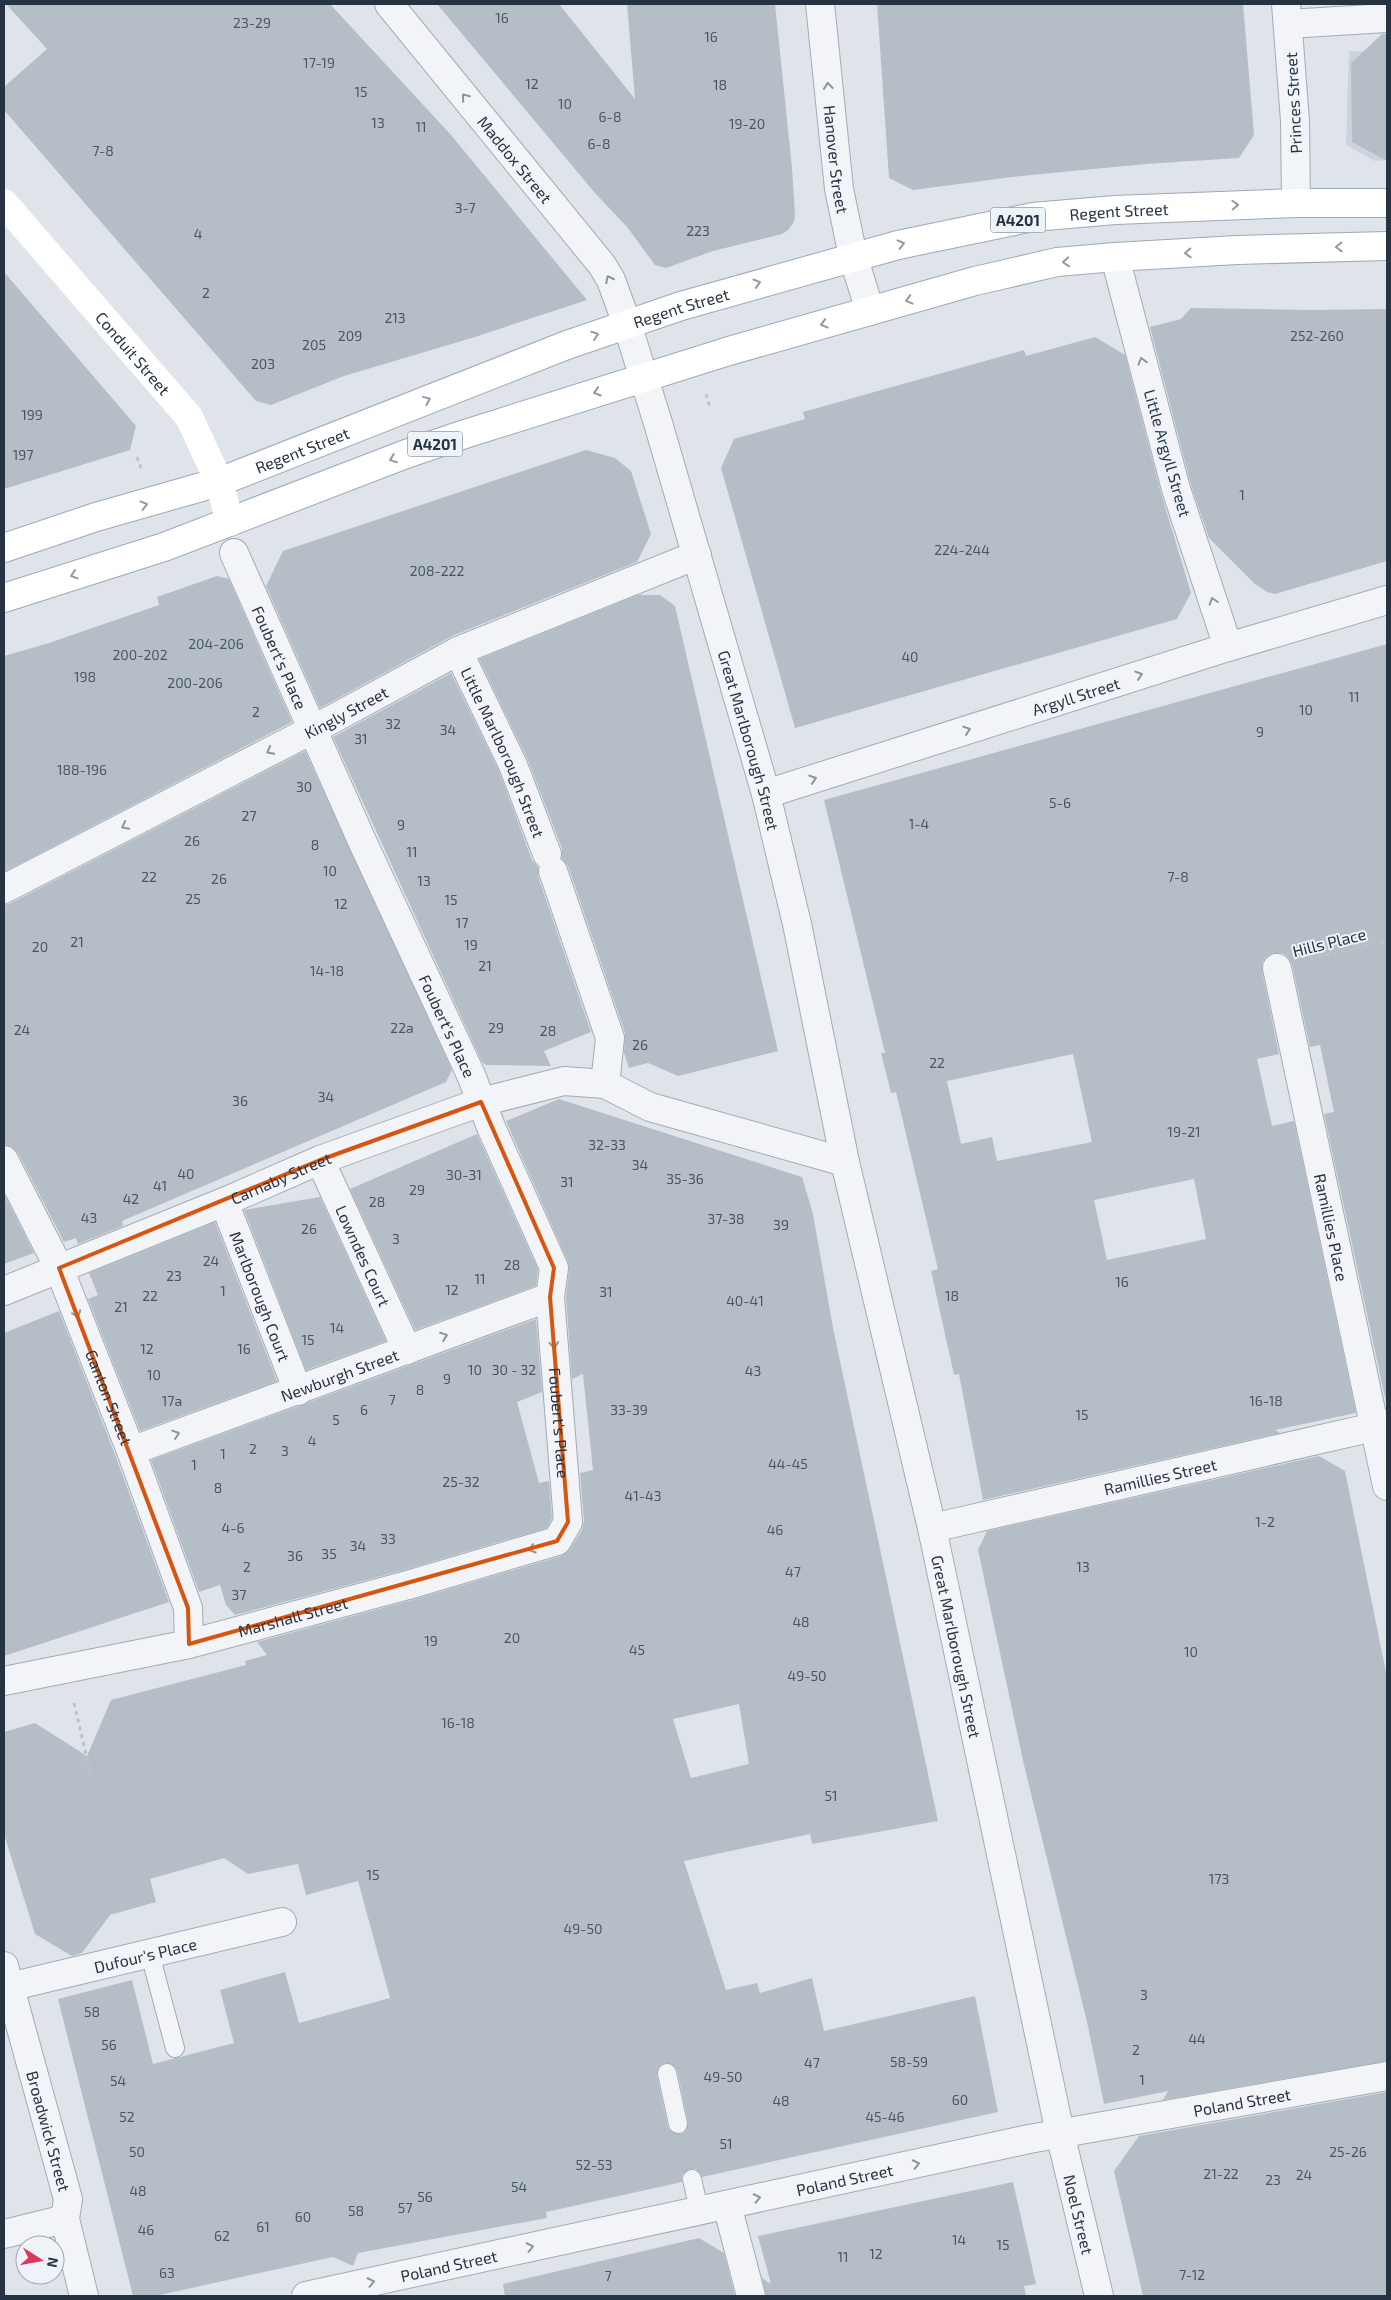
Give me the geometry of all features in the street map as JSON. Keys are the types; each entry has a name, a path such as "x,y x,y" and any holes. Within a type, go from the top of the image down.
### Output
{"main road":[{"name":"Regent Street","path":"4,548 96,517 219,482 567,344 690,303 853,256 949,232 1033,217 1124,209 1387,202"},
{"name":"Conduit Street","path":"4,203 189,417 219,482 230,522"},
{"name":"A4201","path":"4,598 164,547 406,454 644,378 870,311 1013,272 1057,262 1115,257 1237,250 1387,246"}],"street":[{"name":"Maddox Street","path":"389,4 602,265 610,280 627,324"},
{"name":"Hanover Street","path":"820,4 838,189 853,256 870,311"},
{"path":"1287,14 1387,18"},
{"name":"Princes Street","path":"1287,14 1295,121 1296,203"},
{"name":"Little Argyll Street","path":"1115,257 1176,489 1228,647"},
{"name":"Great Marlborough Street","path":"627,324 697,555 766,794 797,924 845,1162 932,1528 1060,2133"},
{"name":"Foubert's Place","path":"234,553 554,1268 550,1296 568,1522"},
{"name":"Kingly Street","path":"4,889 313,729 458,651 697,555"},
{"name":"Argyll Street","path":"766,794 1228,647 1387,600"},
{"name":"Little Marlborough Street","path":"458,651 513,765 550,862 610,1038 605,1084"},
{"name":"Ramillies Place","path":"1277,968 1381,1425 1387,1486"},
{"name":"Carnaby Street","path":"4,1292 224,1202 320,1160 481,1102 564,1081 605,1084"},
{"path":"605,1084 650,1107 825,1154 845,1162"},
{"name":"Ganton Street","path":"4,1160 59,1268 130,1451 188,1608 189,1644"},
{"name":"Lowndes Court","path":"320,1160 407,1350"},
{"name":"Marlborough Court","path":"224,1202 298,1390"},
{"name":"Newburgh Street","path":"130,1451 550,1296"},
{"name":"Ramillies Street","path":"932,1528 1381,1425"},
{"name":"Marshall Street","path":"4,1681 189,1644 408,1586 557,1541 568,1522"},
{"name":"Dufour's Place","path":"7,1977 150,1954 282,1922"},
{"name":"Broadwick Street","path":"7,1977 68,2199 65,2219 84,2296"},
{"name":"Poland Street","path":"306,2296 1060,2133 1387,2076"},
{"name":"Noel Street","path":"1060,2133 1099,2296"},
{"path":"728,2205 751,2296"},
{"path":"4,2234 65,2219"}],"lane":[{"path":"150,1954 175,2048"},
{"path":"667,2073 678,2124"},
{"path":"692,2180 699,2210"}],"path":[{"path":"706,393 710,408"},
{"name":"Hills Place","path":"1277,968 1387,941"},
{"path":"76,1713 91,1776"}],"highlighted area":[{"path":"481,1102 554,1268 550,1297 568,1522 557,1541 189,1644 188,1608 59,1268 320,1160"}],"shaded area":[{"path":"1349,51 1387,52 1387,160 1375,161 1346,145"}],"building":[{"path":"6,4 330,4 451,135 587,300 475,337 344,376 271,405 256,401 4,110 4,87 47,49"},
{"path":"437,4 559,4 635,99 627,4 775,4 792,168 794,222 782,234 713,251 666,268 655,265 627,227 595,193"},
{"path":"877,4 1243,4 1254,135 1239,158 1145,164 1012,177 913,190 889,178"},
{"path":"1382,34 1387,34 1387,161 1352,142 1351,63"},
{"path":"4,272 136,426 130,450 4,489"},
{"path":"1191,308 1387,309 1387,561 1275,594 1267,592 1255,584 1209,538 1191,485 1150,327 1181,319"},
{"path":"1095,337 1125,355 1161,493 1191,593 1177,619 795,728 721,468 734,439 805,419 803,412 1024,350 1026,356"},
{"path":"586,450 615,458 631,471 651,534 637,562 452,636 320,708 266,586 283,551"},
{"path":"217,576 229,579 292,722 4,872 4,656 49,643 159,605 157,597"},
{"path":"638,595 660,595 675,606 778,1051 678,1076 648,1063 629,1068 624,1053 625,1033 568,866 562,858 562,848 527,758 479,659"},
{"path":"1387,644 1387,1407 1324,1114 1334,1112 1320,1045 1310,1047 1292,964 1288,957 1282,953 1273,953 1266,957 1262,963 1262,971 1279,1054 1257,1059 1272,1126 1294,1121 1356,1413 1275,1430 1280,1433 983,1500 959,1374 954,1375 931,1271 938,1269 896,1092 891,1093 881,1053 885,1053 824,800","holes":["1073,1054 1092,1142 997,1161 992,1137 961,1144 947,1081","1194,1179 1206,1239 1107,1260 1094,1200"]},
{"path":"451,673 499,771 532,860 538,867 538,876 591,1032 544,1051 551,1066 486,1065 482,1062 333,737"},
{"path":"305,751 452,1070 446,1082 122,1221 123,1226 78,1244 76,1238 64,1242 18,1153 12,1147 4,1145 4,905"},
{"path":"559,1099 802,1177 813,1214 833,1328 938,1821 812,1844 810,1834 684,1861 726,1990 757,1983 760,1993 812,1978 824,2031 975,1996 998,2112 702,2177 696,2169 689,2169 682,2175 682,2182 546,2212 547,2218 358,2253 353,2266 333,2257 155,2296 133,2296 58,1999 132,1980 153,2064 234,2043 220,1990 285,1972 299,2023 390,1998 358,1881 306,1895 298,1864 248,1874 224,1858 150,1879 156,1902 110,1915 82,1953 72,1956 35,1934 4,1834 4,1732 35,1723 87,1756 111,1700 246,1665 245,1661 267,1655 257,1642 412,1600 561,1556 570,1549 582,1530 584,1521 580,1473 593,1470 583,1374 572,1379 566,1297 568,1262 506,1121","holes":["739,1704 749,1764 691,1778 673,1719","665,2063 674,2066 677,2070 688,2122 685,2132 680,2134 670,2131 668,2127 657,2075 660,2066"]},
{"path":"477,1134 538,1270 536,1286 415,1330 350,1189"},
{"path":"4,1194 34,1253 4,1264"},
{"path":"320,1197 386,1341 306,1370 244,1210"},
{"path":"215,1222 277,1381 140,1431 88,1299 98,1295 89,1273"},
{"path":"59,1311 116,1457 169,1602 4,1656 4,1333"},
{"path":"536,1319 542,1392 517,1402 539,1483 549,1481 552,1518 547,1528 404,1570 235,1615 226,1605 220,1585 199,1592 151,1460"},
{"path":"1319,1456 1345,1471 1387,1677 1387,2061 1163,2100 1168,2091 1104,2104 1087,2022 1024,1765 978,1550 987,1531"},
{"path":"1387,2092 1387,2296 1143,2296 1114,2171 1139,2136"},
{"path":"1013,2182 1036,2284 1024,2286 1026,2296 766,2296 762,2278 771,2284 758,2236"},
{"path":"699,2238 724,2253 735,2296 505,2296 503,2284"}]}
